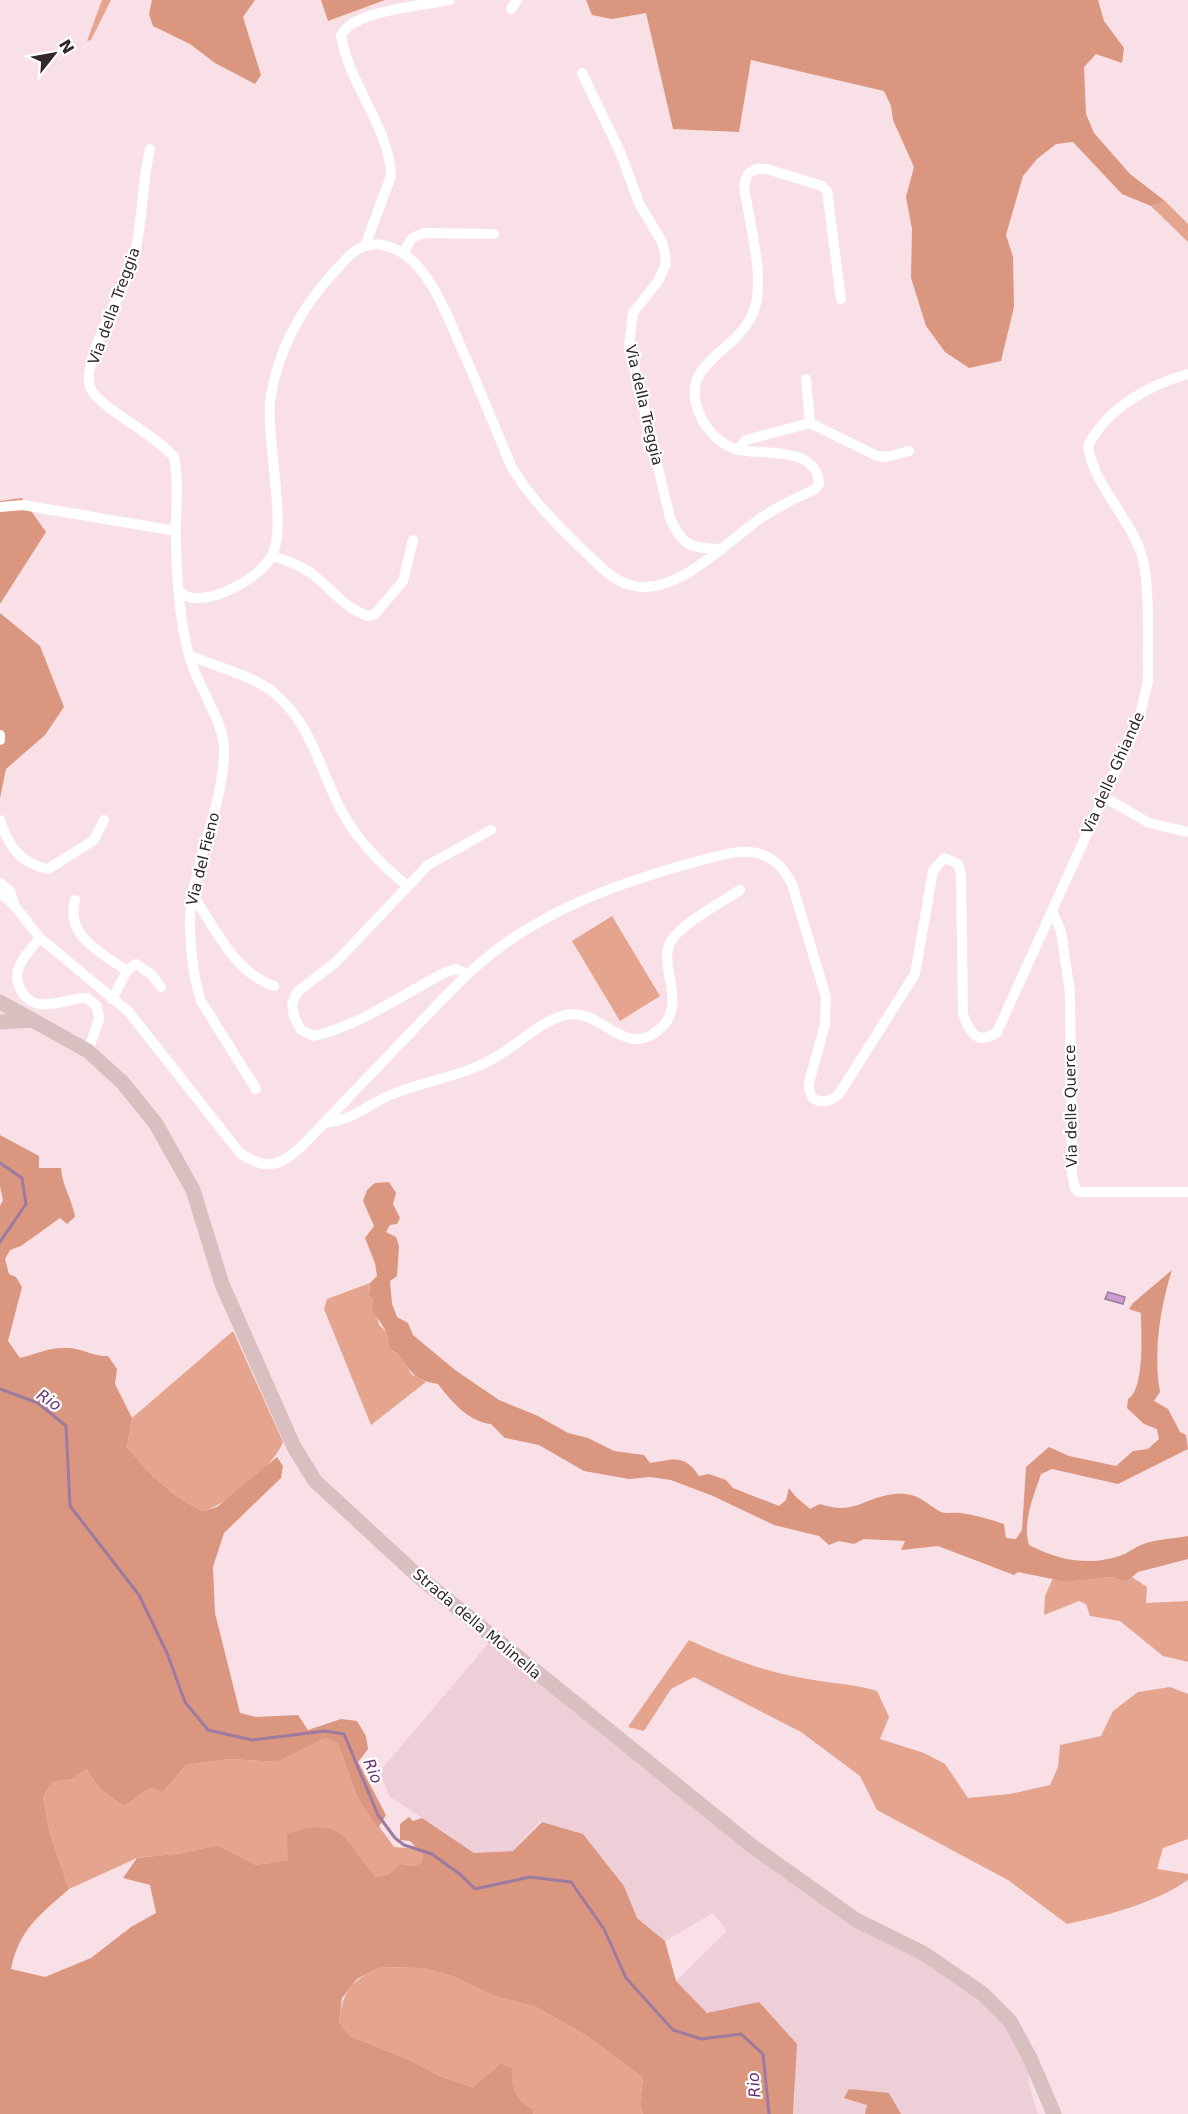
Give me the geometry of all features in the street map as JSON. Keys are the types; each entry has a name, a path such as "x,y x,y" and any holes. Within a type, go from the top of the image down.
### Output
{"main road":[{"name":"Strada della Molinella","path":"0,1002 88,1051 123,1083 175,1153 193,1190 222,1284 294,1447 315,1481 419,1577 752,1846 856,1920 923,1953 983,1994 1010,2021 1030,2058 1054,2114"},
{"path":"0,1022 36,1020"}],"street":[{"path":"365,246 391,176 391,168 382,132 371,117 341,36 351,23 392,10 450,0"},
{"name":"Via della Treggia","path":"582,73 621,154 639,203 662,242 665,254 666,264 658,281 633,313 629,345 670,518 684,541 694,548 721,549"},
{"name":"Via della Treggia","path":"150,149 137,252 93,355 89,378 90,387 103,403 148,433 174,457 178,591"},
{"path":"178,591 191,599 202,598 246,583 272,556 276,537 276,502 269,417 271,396 283,346 330,276 351,254 365,246 382,244 403,253 420,268 440,300 512,466 526,490 545,513 601,567 615,579 633,586 653,586 670,582 689,572 760,518 814,490 819,484 815,468 802,459 737,450 724,443 706,427 695,400 694,382 699,370 734,342 751,318 758,302 758,282 744,185 748,174 756,169 778,172 822,186 827,191 830,200 841,299"},
{"path":"403,253 412,238 424,233 494,234"},
{"name":"Via delle Ghiande","path":"467,974 502,946 561,910 601,891 720,855 742,852 764,854 784,869 792,884 826,997 825,1024 809,1083 809,1092 813,1099 822,1103 831,1101 839,1094 915,974 933,872 944,858 951,859 958,864 961,874 963,1014 972,1034 981,1039 990,1038 997,1032 1104,797 1145,699 1148,682 1144,562 1136,540 1094,470 1088,446 1094,434 1115,413 1150,388 1188,374"},
{"path":"806,379 810,423"},
{"path":"737,450 746,440 810,423 877,456 886,457 909,451"},
{"path":"0,507 23,506 176,531"},
{"path":"272,556 293,562 312,574 347,604 368,616 375,614 404,581 413,540"},
{"name":"Via del Fieno","path":"178,591 189,655 202,692 220,724 224,752 219,796 192,895 190,912 196,987 201,1001 256,1089"},
{"path":"189,655 260,684 289,708 306,728 342,812 382,865 407,886"},
{"path":"1104,797 1149,823 1188,832"},
{"path":"0,820 14,851 33,866 48,869 94,840 104,820"},
{"path":"0,893 14,905 40,938 142,1026 170,1066 240,1153 265,1165 278,1164 288,1158 324,1123 467,974 456,969 446,972 354,1022 314,1036 301,1030 294,1017 292,1004 297,992 336,962 372,927 428,865 491,830"},
{"path":"0,883 10,891 14,905"},
{"path":"324,1123 347,1119 386,1097 478,1067 563,1016 586,1015 625,1038 637,1040 650,1036 662,1027 671,1010 673,994 669,944 682,929 740,890"},
{"path":"192,895 237,962 258,980 274,986"},
{"path":"75,900 72,916 76,931 128,971"},
{"name":"Via delle Querce","path":"1052,911 1061,931 1070,992 1072,1174 1075,1188 1079,1192 1188,1192"},
{"path":"40,938 20,962 16,975 19,988 27,999 38,1005 87,998 97,1006 99,1019 88,1051"},
{"path":"112,999 128,971 136,964 144,968 161,987"}],"shaded area":[{"path":"102,0 111,0 91,40 87,41"},
{"path":"152,0 255,0 243,17 261,75 255,84 215,63 190,44 153,26 149,14"},
{"path":"321,0 385,0 328,21"},
{"path":"586,0 1098,0 1104,21 1124,48 1122,63 1096,54 1084,67 1086,114 1094,133 1130,174 1165,201 1151,206 1122,194 1073,142 1056,144 1037,159 1023,176 1006,235 1013,257 1014,307 1001,361 969,368 945,352 926,326 911,278 912,229 906,197 914,167 893,120 891,106 884,91 751,60 739,132 673,129 646,13 612,19 592,15"},
{"path":"1165,201 1188,224 1188,242 1151,206"},
{"path":"22,498 46,532 0,604 0,501"},
{"path":"0,613 40,646 64,707 45,735 6,769 0,798"},
{"path":"612,916 660,996 620,1021 572,941"},
{"path":"0,1135 39,1156 39,1168 61,1168 75,1217 67,1224 60,1218 21,1246 10,1250 5,1259 9,1274 16,1277 22,1287 8,1341 20,1358 60,1348 72,1348 108,1356 117,1369 115,1384 132,1418 127,1447 161,1483 181,1499 203,1511 217,1507 277,1457 283,1466 281,1478 224,1533 213,1567 215,1613 240,1713 256,1717 298,1715 308,1730 341,1719 357,1721 366,1736 368,1749 358,1762 386,1815 378,1828 357,1796 338,1743 325,1738 278,1762 230,1759 186,1765 163,1792 150,1788 124,1806 101,1790 86,1769 72,1779 52,1782 43,1797 50,1834 69,1889 40,1915 25,1933 19,1943 11,1969 45,1977 91,1958 131,1927 156,1913 150,1885 123,1878 137,1858 183,1853 217,1845 256,1865 288,1860 287,1834 320,1827 340,1834 375,1877 389,1874 401,1864 415,1866 422,1862 423,1855 410,1841 400,1840 400,1824 409,1817 413,1821 422,1818 474,1853 513,1851 542,1822 583,1834 624,1886 637,1918 665,1941 676,1981 707,2013 759,2002 797,2044 793,2114 643,2114 640,2104 643,2078 587,2036 536,2007 492,1995 452,1976 423,1968 380,1967 357,1979 342,1998 339,2022 350,2036 405,2058 442,2077 473,2087 501,2063 512,2068 512,2081 516,2093 523,2102 534,2109 533,2114 0,2114 0,1206 3,1200 0,1186"},
{"path":"389,1182 396,1193 393,1204 400,1218 397,1224 390,1225 386,1232 396,1237 399,1246 397,1276 390,1281 392,1304 397,1317 408,1323 413,1335 455,1370 499,1400 538,1416 568,1433 588,1438 614,1451 644,1455 650,1463 683,1461 699,1476 709,1474 726,1480 733,1488 779,1506 786,1500 789,1488 810,1509 820,1504 842,1508 851,1507 884,1496 903,1494 921,1499 941,1512 971,1515 1004,1524 1006,1538 1016,1539 1022,1530 1026,1467 1049,1447 1069,1456 1116,1466 1133,1451 1148,1449 1159,1439 1157,1429 1144,1424 1127,1408 1128,1399 1133,1393 1140,1373 1141,1347 1141,1313 1129,1309 1172,1270 1159,1330 1157,1362 1160,1392 1154,1401 1168,1409 1180,1432 1186,1435 1188,1449 1118,1484 1052,1469 1041,1474 1030,1509 1027,1536 1029,1545 1041,1551 1064,1558 1088,1561 1125,1554 1152,1541 1188,1536 1188,1559 1138,1572 1126,1582 1111,1577 1067,1582 1018,1572 1014,1575 938,1546 901,1550 905,1541 864,1539 854,1544 839,1541 829,1545 819,1536 774,1525 713,1496 671,1480 650,1477 629,1479 584,1471 539,1445 505,1438 491,1424 475,1419 461,1410 438,1384 419,1378 389,1348 386,1332 372,1308 374,1299 369,1295 370,1283 377,1276 375,1263 365,1238 374,1226 363,1201 367,1190 375,1183"},
{"path":"370,1283 369,1294 374,1299 379,1325 388,1335 389,1348 405,1361 411,1374 426,1382 371,1425 324,1309 327,1299"},
{"path":"1108,1292 1125,1297 1123,1304 1105,1299"},
{"path":"233,1331 283,1442 270,1462 249,1483 225,1501 203,1511 181,1499 161,1484 127,1447 132,1418"},
{"path":"1111,1577 1126,1582 1132,1577 1147,1587 1146,1603 1188,1601 1188,1662 1163,1656 1120,1621 1090,1616 1086,1604 1079,1601 1044,1615 1045,1596 1053,1578 1067,1582"},
{"path":"493,1638 752,1846 983,1994 1030,2058 1029,2085 1038,2114 901,2114 889,2093 867,2105 865,2114 793,2114 795,2090 708,2014 676,1981 727,1931 713,1913 665,1941 637,1918 624,1886 583,1834 540,1821 513,1851 474,1853 389,1796 380,1771"},
{"path":"689,1640 761,1668 817,1681 859,1686 877,1691 889,1717 880,1739 924,1753 945,1764 968,1798 1010,1794 1050,1785 1058,1767 1060,1745 1101,1736 1113,1711 1138,1692 1170,1687 1188,1694 1188,1839 1163,1848 1157,1869 1188,1874 1188,1880 1145,1902 1067,1924 1008,1880 877,1810 860,1776 801,1732 694,1677 671,1689 644,1731 628,1727"},
{"path":"325,1738 338,1742 357,1796 394,1847 415,1846 423,1855 422,1862 415,1866 402,1864 389,1874 375,1877 288,1860 256,1865 217,1845 183,1853 137,1858 69,1889 50,1834 43,1797 52,1782 72,1779 86,1769 101,1790 124,1806 150,1788 163,1792 186,1765 230,1759 278,1762"},
{"path":"380,1967 423,1968 452,1976 492,1995 536,2007 587,2036 643,2078 640,2104 643,2114 533,2114 534,2109 523,2102 516,2093 512,2081 512,2068 501,2063 473,2087 442,2077 405,2058 350,2036 339,2022 346,1994 355,1982"},
{"path":"849,2089 889,2093 901,2114 865,2114 867,2105 844,2098"}],"waterway":[{"name":"Rio","path":"0,1163 22,1178 26,1204 0,1242"},
{"name":"Rio","path":"0,1389 38,1403 66,1426 70,1506 139,1595 167,1653 185,1702 208,1730 252,1740 325,1731 344,1734 378,1815 395,1838 404,1845 432,1854 461,1875 475,1889 530,1877 571,1882 604,1929 626,1978 673,2030 701,2039 741,2034 763,2054 769,2114"}]}
